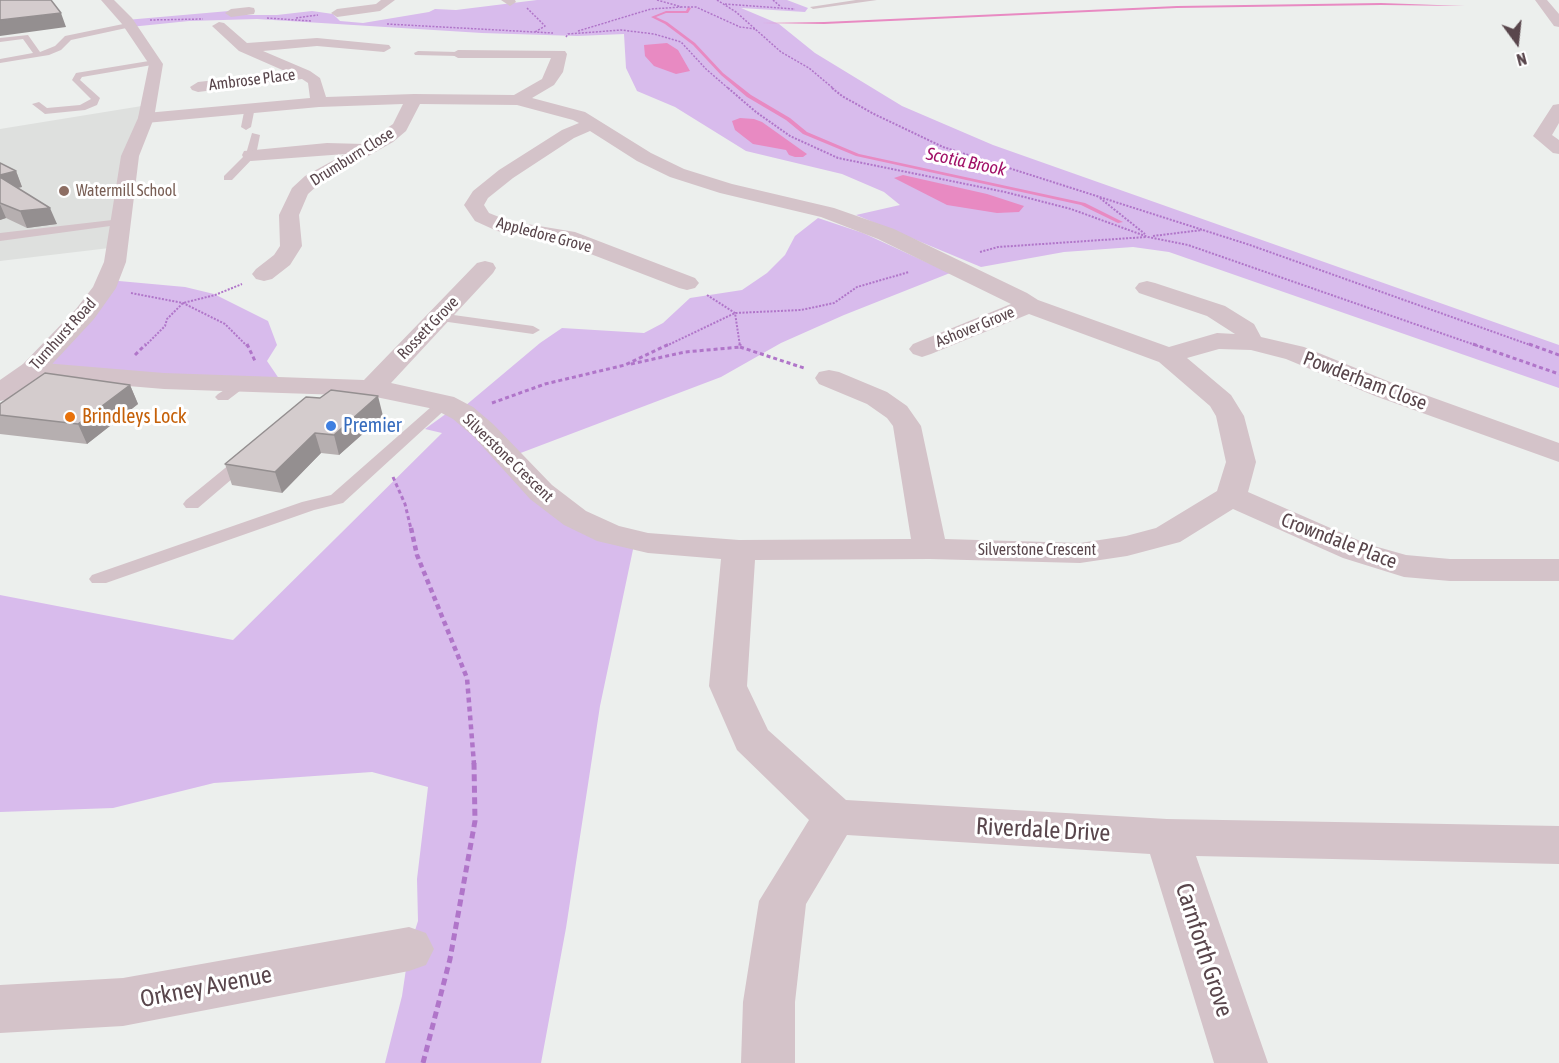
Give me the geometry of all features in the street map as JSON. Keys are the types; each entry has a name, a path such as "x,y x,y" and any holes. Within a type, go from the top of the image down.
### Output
{"street":[{"path":"107,0 155,62"},
{"path":"337,13 380,7 389,0"},
{"path":"1541,0 1559,23"},
{"path":"231,13 247,8"},
{"path":"243,28 220,28 244,48 305,74 315,81 319,102"},
{"path":"517,100 549,82 555,72 563,35"},
{"path":"244,48 317,42 384,48"},
{"path":"458,54 560,54"},
{"name":"Turnhurst Road","path":"0,393 32,370 85,314 104,288 115,262 130,156 146,118 155,62"},
{"name":"Ambrose Place","path":"198,87 305,74"},
{"path":"146,118 248,117 319,102 414,99 517,100 570,113 644,157 677,173 727,189 827,212 886,234 947,262 1029,305 1168,356 1197,378 1221,401 1230,416 1241,462 1231,496"},
{"name":"Drumburn Close","path":"259,267 282,260 291,246 288,215 299,192 312,180 369,149 400,127 414,99"},
{"path":"1559,109 1542,136 1559,149"},
{"name":"Appledore Grove","path":"591,124 568,134 506,174 480,195 474,205 482,217 504,227 567,237 687,283"},
{"path":"251,155 327,147 369,149"},
{"name":"Rossett Grove","path":"371,388 485,268"},
{"path":"1147,288 1216,311 1245,329 1251,342"},
{"name":"Ashover Grove","path":"922,349 1029,305"},
{"name":"Powderham Close","path":"1168,356 1217,341 1251,342 1295,353 1385,390 1559,453"},
{"name":"Silverstone Crescent","path":"32,370 232,391 268,385 322,394 371,388 454,408 483,430 541,492 591,526 648,543 739,550 930,549 1080,553 1127,546 1168,535 1231,496"},
{"path":"830,378 877,398 897,412 907,426 930,549"},
{"name":"Crowndale Place","path":"1231,496 1355,551 1404,566 1450,570 1559,570"},
{"path":"739,550 728,686 752,739 835,817 783,900 769,1002 768,1063"},
{"name":"Riverdale Drive","path":"835,817 1167,837 1559,845"},
{"name":"Carnforth Grove","path":"1167,837 1241,1063"},
{"name":"Orkney Avenue","path":"0,1009 123,1002 410,949"}],"lane":[{"path":"813,7 874,0"},
{"path":"0,61 39,55 54,50 68,38 127,23"},
{"path":"0,40 25,38 39,55"},
{"path":"432,47 447,48 458,54"},
{"path":"418,53 458,54"},
{"path":"36,104 45,111 61,111 88,106 94,103 96,98 76,80 79,75 155,62"},
{"path":"228,178 251,155 255,135"},
{"path":"0,237 122,222"},
{"path":"439,317 533,330"},
{"path":"99,579 309,506 337,500 454,408"},
{"path":"192,504 261,446"}],"path":[{"path":"717,0 736,12 781,52 809,68 842,96 883,119 966,155 1204,230 1559,355"},
{"path":"774,0 781,0"},
{"path":"774,0 781,8"},
{"path":"508,1 527,8 545,26 535,32"},
{"path":"651,9 658,1 682,7"},
{"path":"563,35 651,9 682,7 696,7 740,27 754,29"},
{"path":"286,19 337,13"},
{"path":"127,23 204,18"},
{"path":"267,18 318,22"},
{"path":"385,24 563,35 621,30 654,34 681,42 706,69 756,112 790,136 838,158 1071,209 1148,237 1188,245 1559,374"},
{"path":"740,27 752,25"},
{"path":"1098,196 1148,237"},
{"path":"625,365 735,313 801,310 834,303 857,287 872,281 998,247 1148,237 1204,230"},
{"path":"113,378 165,326 167,319 183,303 215,295 259,267"},
{"path":"687,283 735,313 740,347"},
{"path":"104,288 183,303 225,324 245,341 268,385"},
{"path":"454,408 545,384 685,352 740,347 830,378"},
{"path":"391,473 405,504 417,555 467,678 473,736 475,821 450,959 423,1063"}],"shaded area":[{"path":"537,0 787,0 808,8 805,12 741,8 779,24 815,53 902,106 993,145 1559,345 1559,388 1169,252 1133,247 1064,252 981,267 856,215 900,205 884,192 842,174 746,151 675,107 637,91 626,68 624,34 577,36 482,33 257,19 189,21 130,27 126,20 229,11 249,15 277,15 312,11 333,14 340,21 363,23 435,9 456,10"},
{"path":"667,43 678,50 690,71 676,74 654,66 645,56 644,45"},
{"name":"Watermill School","path":"148,105 118,247 0,261 0,129"},
{"path":"740,118 762,122 807,154 803,157 795,157 789,155 786,150 753,144 735,130 732,121"},
{"path":"903,175 987,194 1024,206 1019,212 997,213 947,205 894,178"},
{"path":"818,218 863,233 950,273 781,343 721,377 510,457 541,492 635,540 600,706 566,928 541,1063 385,1063 402,996 409,949 418,921 417,879 428,787 372,772 214,783 113,808 0,812 0,595 233,640 442,433 425,429 454,408 459,411 540,343 562,328 644,333 663,323 690,298 742,290 767,273 785,255 795,236"},
{"path":"108,280 185,287 214,294 268,321 277,345 267,361 284,386 32,370"}],"building":[{"path":"0,0 51,0 61,13 0,20"},
{"path":"0,163 16,171 0,175"},
{"path":"0,177 50,208 20,211 0,203"},
{"path":"45,373 130,385 78,424 0,415 0,404"},
{"path":"331,390 378,396 334,435 315,433 275,472 225,464 306,397 320,398"}],"waterway":[{"path":"764,23 824,23 1177,7 1381,4 1463,6"},
{"name":"Scotia Brook","path":"689,8 687,12 666,12 653,17 666,23 694,44 722,74 749,96 788,119 805,133 858,155 1083,204 1120,222"}],"place":[{"name":"Watermill School","path":"64,191"},
{"name":"Brindleys Lock","path":"70,417"},
{"name":"Premier","path":"331,426"}]}
